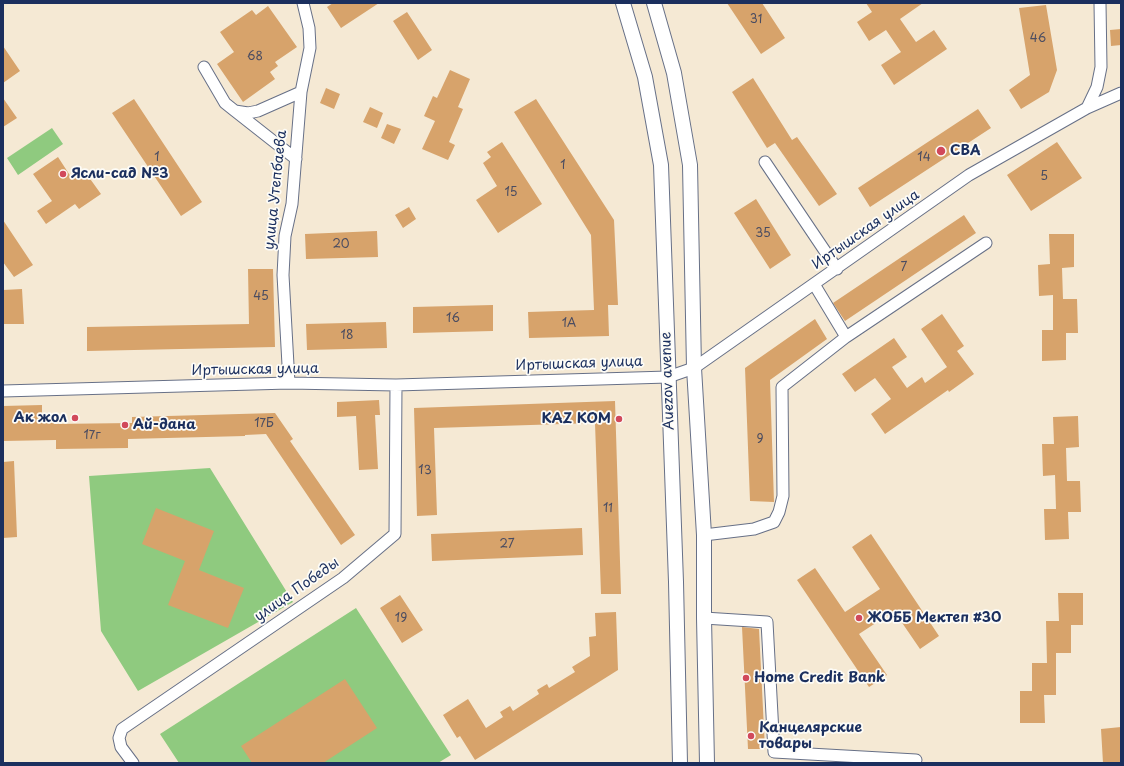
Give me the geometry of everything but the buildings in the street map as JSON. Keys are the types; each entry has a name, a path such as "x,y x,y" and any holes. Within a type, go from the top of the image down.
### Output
{"main road":[{"name":"Auezov avenue","path":"623,3 645,77 661,165 676,588 680,763"},
{"name":"Auezov avenue","path":"654,3 674,73 690,165 694,368 704,535 707,763"}],"street":[{"name":"улица Утепбаева","path":"289,383 283,275 284,236 292,204 300,92 310,48 310,28 303,3"},
{"path":"1087,108 1097,87 1101,67 1100,3"},
{"path":"204,67 225,103 296,160"},
{"path":"235,111 248,113 258,111 300,92"},
{"name":"Иртышская улица","path":"3,391 289,383 396,385 668,377 694,368 969,175 1087,108 1121,94"},
{"path":"765,162 836,269"},
{"path":"704,535 754,529 774,522 779,512 783,496 782,387 846,337 986,243"},
{"path":"814,284 846,337"},
{"name":"улица Победы","path":"133,763 121,747 119,738 122,729 343,578 395,534 396,385"},
{"path":"704,618 767,622 774,752 916,760"}],"green space":[{"path":"52,128 63,144 18,175 7,158"},
{"path":"210,468 293,602 138,691 101,631 89,476"},
{"path":"356,608 451,755 438,763 179,763 160,734"}],"place":[{"name":"СВА","path":"941,151"},
{"name":"Ясли-сад №3","path":"63,174"},
{"name":"Ак жол","path":"75,418"},
{"name":"KAZ KOM","path":"619,419"},
{"name":"Ай-дана","path":"125,425"},
{"name":"ЖОББ Мектеп #30","path":"859,618"},
{"name":"Home Credit Bank","path":"746,678"},
{"name":"Канцелярские товары","path":"751,736"}]}
